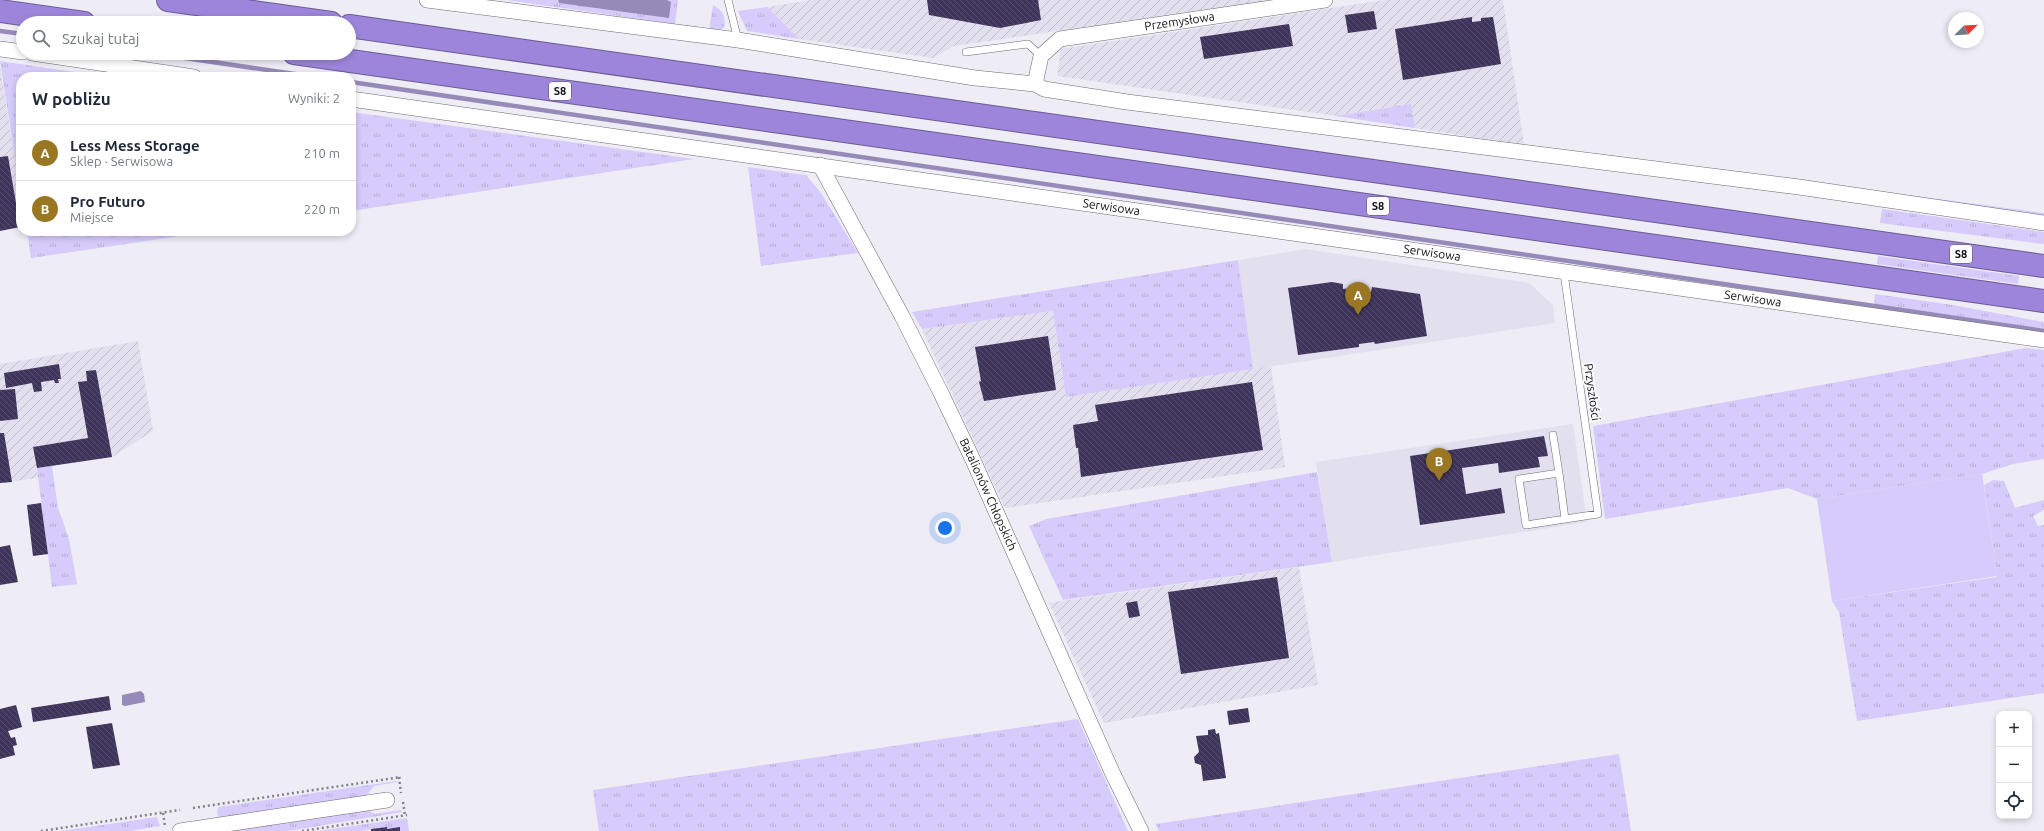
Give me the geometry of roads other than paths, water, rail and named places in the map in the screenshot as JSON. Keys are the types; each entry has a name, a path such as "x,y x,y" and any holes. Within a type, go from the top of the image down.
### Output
{"highway":[{"path":"168,0 281,16"},
{"path":"0,11 35,16"},
{"name":"S8","path":"356,27 2044,266"},
{"name":"S8","path":"343,60 2044,301"}],"street":[{"path":"427,0 738,40 975,78 1035,84 1044,89 1127,102 1799,187 2044,223"},
{"name":"Przemysłowa","path":"1041,56 1060,39 1325,0"},
{"path":"0,49 16,51"},
{"path":"1035,84 1041,56"},
{"path":"79,60 160,72"},
{"name":"Serwisowa","path":"356,100 820,165 1564,273 1674,287 2044,340"},
{"name":"Batalionów Chłopskich","path":"820,165 902,316 941,393 973,460 1112,772 1141,831"},
{"path":"186,831 387,800"}],"lane":[{"path":"728,0 738,40"},
{"path":"966,52 1028,44 1041,56"},
{"name":"Przyszłości","path":"1564,273 1598,514 1565,519"},
{"path":"1553,435 1559,474 1565,519 1526,525 1520,479 1559,474"}],"waterway":[{"path":"0,31 16,33"},
{"path":"199,60 281,72"},
{"path":"356,83 2044,331"}],"place":[{"name":"Less Mess Storage","path":"1358,315"},
{"name":"Pro Futuro","path":"1439,481"}]}
